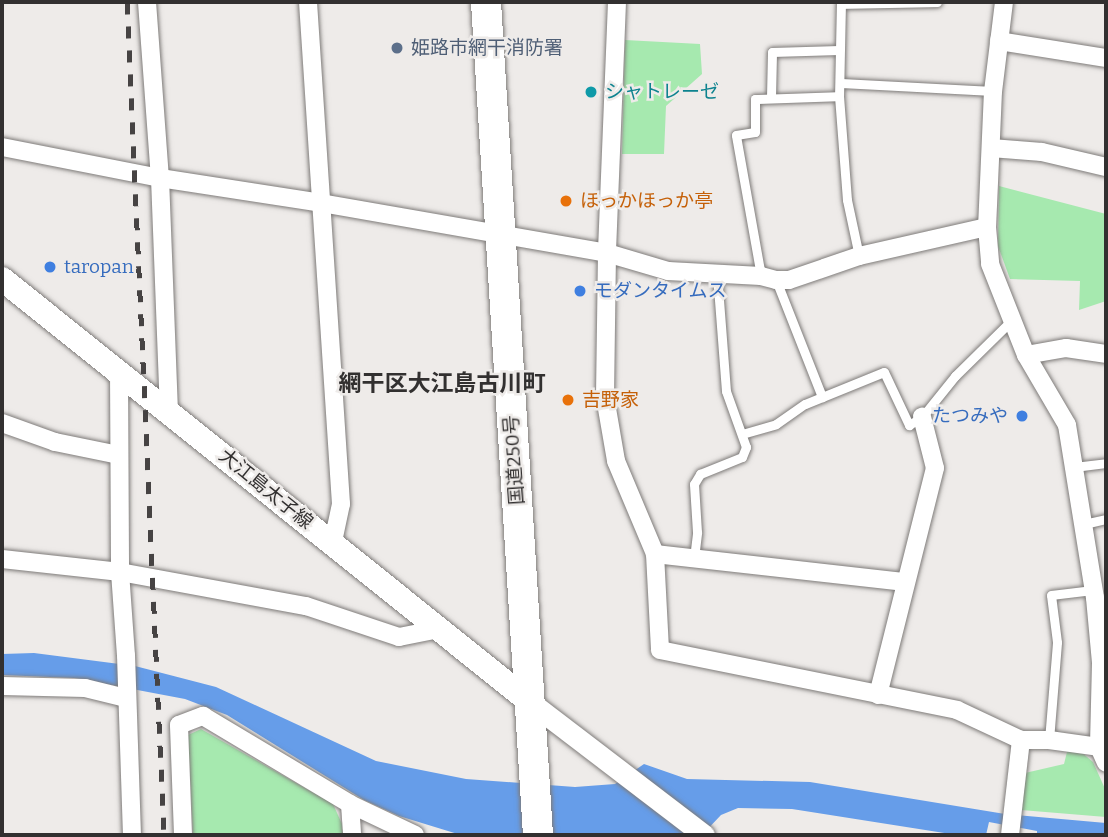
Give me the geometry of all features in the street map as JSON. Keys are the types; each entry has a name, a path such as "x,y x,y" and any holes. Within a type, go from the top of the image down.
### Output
{"highway":[{"name":"国道250号","path":"486,2 536,766 538,835"}],"main road":[{"name":"大江島太子線","path":"2,279 530,702"}],"street":[{"path":"147,2 160,178 169,411"},
{"path":"308,2 341,504 333,543"},
{"path":"617,2 607,253 605,397 617,461 655,554 660,650 957,710 1021,740 1049,740 1103,755 1103,663 1098,594 1067,425 1026,355 990,264 987,226 993,91 1004,2"},
{"path":"999,41 1106,58"},
{"path":"2,147 160,178 321,202 607,253 668,271 789,280 859,256 987,226"},
{"path":"991,148 1042,152 1106,167"},
{"path":"1026,355 1066,348 1106,354"},
{"path":"119,371 120,572 126,654 132,835"},
{"path":"878,695 935,468 922,417"},
{"path":"2,423 55,442 119,455"},
{"path":"655,554 905,582"},
{"path":"2,559 120,572 306,606 400,637 439,629"},
{"path":"2,686 85,688 126,698"},
{"path":"530,702 704,835"},
{"path":"183,835 179,725 203,716 350,804 415,835"},
{"path":"1010,832 1021,740"},
{"path":"350,804 352,835"}],"lane":[{"path":"859,256 847,200 839,96 841,3 937,2"},
{"path":"771,97 772,51 839,50"},
{"path":"841,83 993,91"},
{"path":"822,397 768,278 736,135 755,132 755,99 839,96"},
{"path":"694,558 697,533 694,484 700,474 742,457 746,447 726,391 716,274"},
{"path":"742,434 776,424 805,404 884,372 909,425 922,417 955,376 1012,321"},
{"path":"1074,467 1106,463"},
{"path":"1084,524 1106,519"},
{"path":"1049,740 1057,642 1051,595 1098,594"}],"green space":[{"path":"625,40 700,44 702,74 666,106 664,154 622,154"},
{"path":"999,186 1106,214 1106,301 1079,310 1080,281 1010,279 998,246"},
{"path":"201,729 333,804 342,824 343,835 193,835 188,735"},
{"path":"1068,748 1080,751 1093,762 1106,791 1106,817 1021,810 1025,773 1064,764"}],"water":[{"path":"34,653 135,666 216,687 376,761 466,779 575,787 615,784 644,764 687,779 810,782 1005,814 1106,823 1106,835 1037,835 1037,831 989,822 986,835 957,835 792,809 738,808 721,815 702,835 461,835 399,816 364,800 227,715 185,699 74,678 2,675 2,654"}],"railway":[{"path":"127,2 164,835"}],"place":[{"name":"姫路市網干消防署","path":"397,48"},
{"name":"シャトレーゼ","path":"591,92"},
{"name":"ほっかほっか亭","path":"566,201"},
{"name":"taropan","path":"50,267"},
{"name":"モダンタイムス","path":"580,291"},
{"name":"吉野家","path":"568,400"},
{"name":"たつみや","path":"1022,416"}],"district":[{"name":"網干区大江島古川町","path":"442,383"}]}
